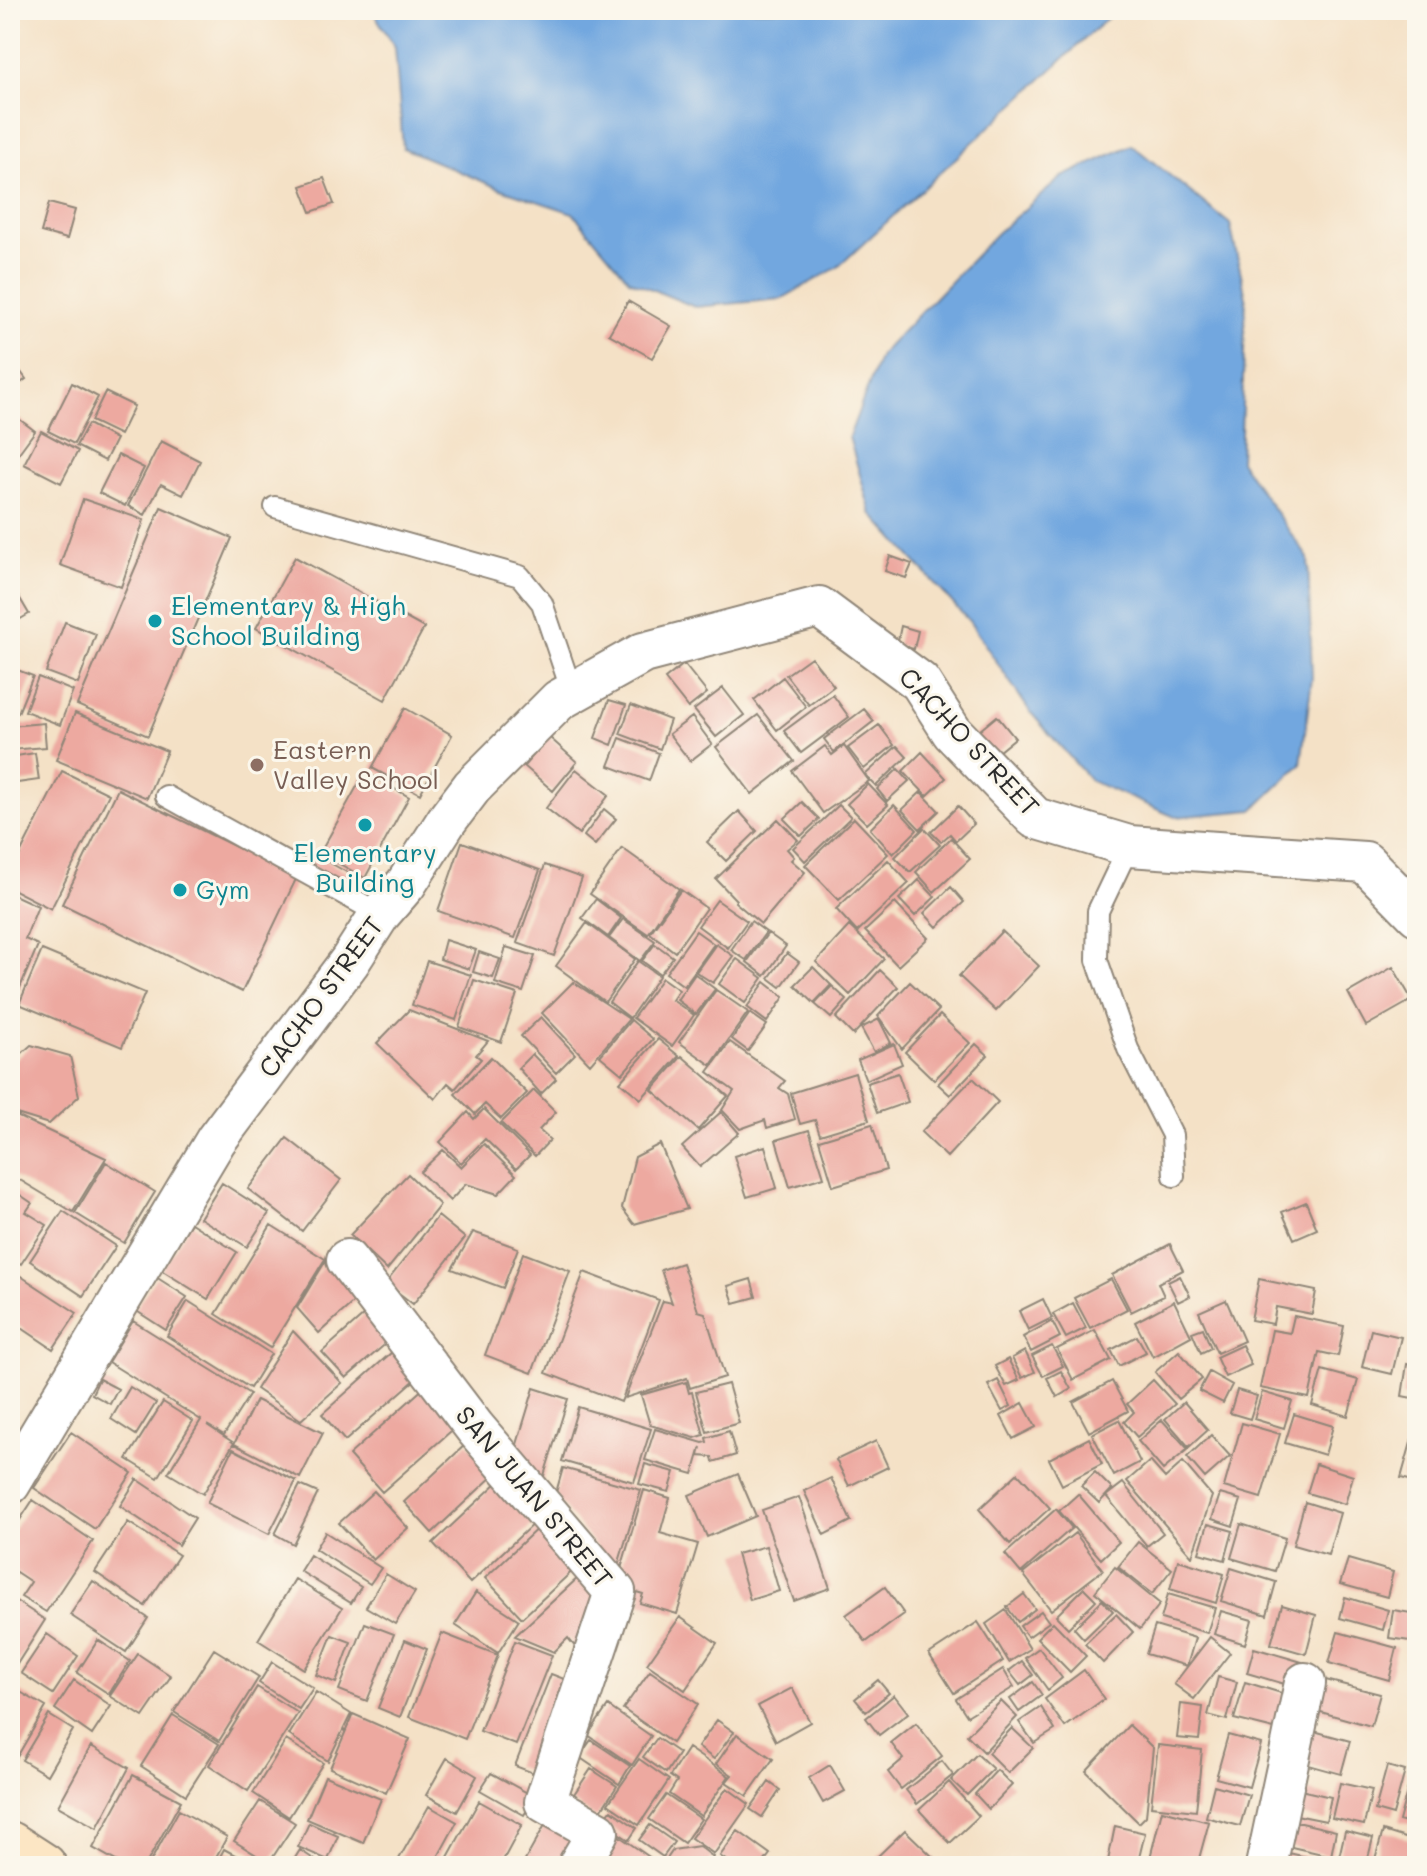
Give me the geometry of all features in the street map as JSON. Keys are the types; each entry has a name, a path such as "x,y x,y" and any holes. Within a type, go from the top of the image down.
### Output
{"main road":[{"path":"10,1844 44,1866"}],"street":[{"name":"CACHO STREET","path":"10,1484 216,1140 350,961 380,914 406,884 472,787 537,720 572,692 643,653 819,607 920,682 952,732 1035,818 1129,846"},
{"path":"1129,846 1365,862 1417,915"},
{"name":"SAN JUAN STREET","path":"347,1260 475,1428 615,1592 545,1802 598,1832 578,1866"},
{"path":"1266,1866 1305,1683"}],"lane":[{"path":"275,507 520,576 542,603 572,692"},
{"path":"166,796 380,914"},
{"path":"1129,846 1098,911 1097,960 1128,1049 1172,1135 1174,1176"}],"water":[{"path":"372,10 1116,10 838,267 781,299 695,307 629,280 573,213 501,189 403,148 395,47"},
{"path":"1132,145 1230,224 1246,297 1240,461 1308,558 1312,678 1301,764 1253,810 1175,817 1091,781 1031,713 969,621 871,513 849,437 880,355 997,233 1062,177"}],"building":[{"path":"324,178 334,204 311,212 301,186"},
{"path":"49,203 75,210 67,239 41,232"},
{"path":"628,301 671,326 652,358 609,334"},
{"path":"10,357 26,379 10,391"},
{"path":"72,383 98,397 74,444 48,431"},
{"path":"105,392 134,406 120,435 91,421"},
{"path":"15,416 35,431 10,465 10,423"},
{"path":"88,424 116,439 105,461 76,446"},
{"path":"41,431 78,451 61,483 24,464"},
{"path":"161,441 200,461 183,495 161,484 145,515 128,506"},
{"path":"118,455 144,468 125,506 99,493"},
{"path":"83,499 144,520 121,587 60,565"},
{"name":"Elementary & High School Building","path":"161,507 232,538 148,736 77,705"},
{"path":"890,556 912,564 906,578 885,571"},
{"path":"295,557 424,628 385,700 256,628"},
{"path":"15,590 29,614 10,625 10,594"},
{"path":"65,622 96,634 78,684 46,672"},
{"path":"901,626 918,631 914,649 897,645"},
{"path":"811,657 834,686 809,705 786,675"},
{"path":"684,664 707,693 688,708 665,679"},
{"path":"10,667 33,676 18,713 10,710"},
{"path":"38,677 73,691 60,725 25,711"},
{"path":"783,677 806,707 777,730 754,700"},
{"path":"723,688 744,715 716,737 694,710"},
{"path":"833,695 849,717 801,753 784,731"},
{"path":"609,700 626,705 612,745 595,738"},
{"path":"631,705 670,720 660,749 620,734"},
{"name":"Elementary Building","path":"405,708 452,735 420,794 372,768"},
{"path":"864,709 874,721 834,752 824,739"},
{"path":"75,713 167,751 147,798 56,760"},
{"path":"758,715 794,761 752,794 716,747"},
{"path":"997,716 1015,738 993,756 974,735"},
{"path":"692,717 712,744 690,761 669,734"},
{"path":"44,723 46,747 10,750 10,726"},
{"path":"879,725 894,745 864,769 848,748"},
{"path":"549,737 577,762 553,791 524,766"},
{"path":"620,738 659,753 649,781 609,766"},
{"path":"825,746 832,755 844,746 869,781 823,813 792,771"},
{"path":"897,746 907,757 876,786 865,775"},
{"path":"922,752 946,778 927,796 903,771"},
{"path":"35,753 39,780 10,784 10,757"},
{"path":"576,769 609,795 579,834 546,808"},
{"path":"898,769 909,781 887,801 877,789"},
{"path":"62,771 109,794 51,909 10,888 10,874"},
{"name":"Elementary Building","path":"365,772 409,797 365,878 320,853"},
{"path":"868,784 888,805 867,824 847,804"},
{"name":"Gym","path":"118,789 297,877 242,992 62,904"},
{"path":"921,792 939,811 920,829 902,810"},
{"path":"802,802 819,819 801,836 784,819"},
{"path":"839,805 851,817 805,861 793,848"},
{"path":"894,805 917,830 893,854 870,829"},
{"path":"958,806 974,824 956,841 950,834 941,842 931,832"},
{"path":"604,809 616,819 595,845 584,836"},
{"path":"739,811 757,831 726,861 707,842"},
{"path":"854,818 888,854 839,900 805,865"},
{"path":"778,819 798,840 787,849 794,857 791,860 805,872 761,924 735,902 716,879"},
{"path":"924,828 940,845 910,872 895,857"},
{"path":"951,838 970,859 934,892 916,872"},
{"path":"462,842 540,870 515,938 438,911"},
{"path":"622,848 679,889 648,934 590,894"},
{"path":"316,855 357,878 350,889 310,866"},
{"path":"888,860 909,883 857,932 836,909"},
{"path":"545,865 582,878 554,956 517,943"},
{"path":"919,880 935,897 915,916 899,899"},
{"path":"951,887 964,902 937,927 924,913"},
{"path":"681,890 706,908 675,952 650,933"},
{"path":"10,893 38,906 25,939 38,945 14,1002 10,1001"},
{"path":"596,899 621,918 608,937 582,918"},
{"path":"717,900 747,921 728,948 698,926"},
{"path":"895,903 928,938 898,966 865,931"},
{"path":"623,919 655,941 640,961 609,938"},
{"path":"751,921 766,932 746,960 731,950"},
{"path":"587,923 635,959 605,1002 556,966"},
{"path":"849,926 884,959 850,995 816,962"},
{"path":"696,931 714,944 684,986 666,973"},
{"path":"1002,931 1039,966 996,1011 959,976"},
{"path":"768,933 786,946 765,976 747,962"},
{"path":"445,940 476,950 469,969 440,959"},
{"path":"655,944 673,957 660,974 642,961"},
{"path":"716,944 733,956 713,983 696,972"},
{"path":"506,947 535,956 523,992 495,983"},
{"path":"42,950 145,993 122,1047 19,1004"},
{"path":"479,952 500,959 493,978 473,972"},
{"path":"787,953 799,962 781,987 769,978"},
{"path":"737,959 763,978 745,1003 719,984"},
{"path":"427,961 471,975 456,1020 412,1005"},
{"path":"638,961 659,976 630,1018 609,1002"},
{"path":"813,967 831,985 814,1003 795,985"},
{"path":"1393,967 1412,1000 1366,1026 1348,993"},
{"path":"880,970 898,987 853,1035 836,1018"},
{"path":"695,974 715,989 696,1014 677,1000"},
{"path":"662,978 679,990 672,1000 694,1015 672,1046 633,1018"},
{"path":"474,980 517,994 501,1042 459,1027"},
{"path":"573,982 629,1019 590,1064 542,1013"},
{"path":"765,982 784,997 767,1022 747,1007"},
{"path":"910,982 939,1010 902,1049 878,1016"},
{"path":"832,986 847,1000 831,1018 815,1004"},
{"path":"716,990 748,1012 711,1065 679,1042"},
{"path":"409,1010 488,1041 476,1055 481,1059 455,1089 448,1083 435,1099 377,1043"},
{"path":"750,1013 767,1025 748,1051 732,1039"},
{"path":"940,1015 970,1043 934,1080 905,1052"},
{"path":"541,1017 575,1054 556,1073 521,1036"},
{"path":"879,1019 891,1043 874,1052 861,1028"},
{"path":"631,1020 653,1039 622,1074 600,1056"},
{"path":"658,1039 679,1056 641,1099 620,1082"},
{"path":"730,1042 785,1081 779,1088 788,1094 795,1119 767,1128 765,1120 740,1129 722,1110 734,1091 708,1072"},
{"path":"894,1044 902,1064 866,1080 858,1060"},
{"path":"976,1044 988,1055 950,1095 938,1084"},
{"path":"31,1045 70,1056 79,1096 49,1124 10,1112 10,1064"},
{"path":"532,1054 556,1079 541,1094 518,1068"},
{"path":"682,1056 728,1096 698,1130 652,1090"},
{"path":"491,1057 527,1093 501,1119 485,1104 475,1114 455,1094"},
{"path":"855,1073 869,1120 820,1135 815,1120 800,1124 791,1093"},
{"path":"898,1073 908,1102 877,1113 867,1083"},
{"path":"973,1078 998,1102 947,1157 921,1132"},
{"path":"534,1090 556,1112 539,1130 550,1140 535,1156 501,1123"},
{"path":"484,1109 530,1155 516,1169 485,1139 461,1163 440,1142 468,1112 474,1119"},
{"path":"721,1112 739,1133 700,1167 682,1147"},
{"path":"10,1113 106,1158 73,1212 10,1174"},
{"path":"872,1124 886,1170 833,1186 819,1140"},
{"path":"809,1130 824,1177 790,1187 776,1140"},
{"path":"287,1138 341,1180 302,1231 248,1189"},
{"path":"484,1144 516,1175 498,1194 466,1184 450,1201 420,1172 443,1150 461,1167"},
{"path":"660,1144 687,1209 634,1224 622,1208 635,1157"},
{"path":"765,1146 777,1188 747,1197 734,1156"},
{"path":"106,1162 155,1192 124,1243 75,1213"},
{"path":"408,1174 440,1205 387,1270 350,1235"},
{"path":"222,1183 269,1213 247,1247 200,1218"},
{"path":"10,1188 32,1203 26,1212 47,1225 21,1264 10,1257"},
{"path":"1306,1202 1317,1229 1294,1239 1282,1212"},
{"path":"63,1211 116,1246 83,1296 30,1261"},
{"path":"438,1216 465,1238 413,1304 386,1283"},
{"path":"191,1223 237,1252 208,1299 161,1270"},
{"path":"271,1225 325,1259 270,1348 216,1314"},
{"path":"473,1232 518,1248 503,1288 452,1269"},
{"path":"1170,1244 1183,1270 1158,1283 1164,1296 1131,1312 1112,1275"},
{"path":"333,1252 366,1291 319,1333 297,1308"},
{"path":"523,1253 570,1271 532,1373 485,1355"},
{"path":"682,1263 698,1311 705,1313 725,1377 690,1388 687,1378 625,1398 663,1301 672,1303 661,1270"},
{"path":"10,1269 77,1313 53,1349 10,1320"},
{"path":"584,1272 659,1300 621,1402 546,1373"},
{"path":"1180,1276 1190,1296 1178,1302 1168,1282"},
{"path":"156,1277 187,1297 166,1330 135,1310"},
{"path":"751,1279 756,1297 734,1303 728,1286"},
{"path":"1111,1279 1127,1309 1090,1328 1074,1298"},
{"path":"1259,1279 1316,1291 1312,1314 1276,1307 1273,1324 1251,1320"},
{"path":"1043,1299 1052,1318 1028,1330 1019,1311"},
{"path":"1226,1300 1244,1341 1217,1353 1199,1312"},
{"path":"188,1301 271,1354 250,1388 167,1336"},
{"path":"1174,1301 1191,1336 1153,1357 1135,1322"},
{"path":"1073,1303 1086,1328 1066,1338 1053,1314"},
{"path":"365,1314 389,1341 346,1378 322,1352"},
{"path":"1294,1316 1344,1326 1338,1356 1319,1352 1309,1398 1260,1388 1272,1330 1290,1333"},
{"path":"133,1321 250,1394 224,1435 207,1425 234,1443 203,1494 168,1473 201,1420 108,1362"},
{"path":"1052,1321 1060,1337 1031,1352 1023,1337"},
{"path":"1203,1328 1211,1348 1201,1353 1192,1332"},
{"path":"1095,1330 1111,1360 1073,1380 1057,1349"},
{"path":"1371,1330 1401,1337 1392,1374 1362,1367"},
{"path":"293,1331 342,1383 301,1420 256,1389"},
{"path":"1137,1336 1146,1352 1119,1366 1111,1350"},
{"path":"400,1345 424,1372 345,1441 322,1414"},
{"path":"1242,1345 1251,1365 1225,1377 1216,1357"},
{"path":"1052,1346 1063,1366 1043,1376 1032,1356"},
{"path":"1025,1351 1035,1372 1022,1378 1012,1358"},
{"path":"1179,1351 1202,1379 1178,1399 1155,1372"},
{"path":"1008,1359 1019,1380 1006,1386 995,1366"},
{"path":"1407,1364 1417,1366 1417,1399 1402,1396"},
{"path":"1322,1370 1358,1380 1348,1416 1312,1405"},
{"path":"1061,1371 1071,1389 1057,1397 1047,1378"},
{"path":"1209,1372 1232,1385 1223,1403 1199,1391"},
{"path":"99,1379 118,1389 110,1404 92,1394"},
{"path":"998,1380 1011,1406 1002,1411 988,1385"},
{"path":"1153,1380 1175,1404 1137,1437 1124,1422 1134,1412 1127,1404"},
{"path":"1112,1381 1128,1411 1089,1432 1073,1402"},
{"path":"686,1382 689,1393 692,1392 704,1435 695,1438 650,1425 641,1395"},
{"path":"728,1384 739,1423 707,1432 696,1392"},
{"path":"426,1386 459,1424 382,1492 349,1455"},
{"path":"130,1387 156,1403 136,1435 111,1419"},
{"path":"534,1388 568,1399 542,1482 515,1451"},
{"path":"1237,1390 1257,1396 1250,1419 1230,1413"},
{"path":"1262,1392 1292,1401 1284,1428 1254,1419"},
{"path":"256,1400 323,1433 300,1478 234,1444"},
{"path":"163,1402 193,1421 158,1478 127,1459"},
{"path":"1184,1402 1208,1430 1189,1447 1165,1419"},
{"path":"1023,1403 1036,1427 1013,1439 1001,1416"},
{"path":"578,1407 651,1429 634,1482 562,1461"},
{"path":"1294,1414 1333,1426 1325,1455 1285,1443"},
{"path":"1119,1420 1140,1462 1114,1476 1092,1434"},
{"path":"1162,1420 1188,1449 1163,1470 1138,1441"},
{"path":"1242,1423 1280,1434 1261,1498 1224,1487"},
{"path":"655,1429 703,1443 707,1442 706,1438 729,1431 736,1455 713,1462 712,1457 699,1456 701,1447 693,1474 645,1460"},
{"path":"71,1432 132,1473 95,1529 34,1488"},
{"path":"1414,1432 1417,1433 1417,1482 1401,1478"},
{"path":"1211,1435 1230,1456 1205,1478 1187,1457"},
{"path":"1089,1438 1102,1464 1062,1485 1049,1459"},
{"path":"876,1441 888,1467 849,1486 836,1460"},
{"path":"467,1443 495,1474 432,1533 404,1502"},
{"path":"233,1449 296,1481 269,1534 207,1503"},
{"path":"1150,1461 1165,1478 1183,1462 1212,1496 1192,1556 1127,1481"},
{"path":"645,1464 675,1472 669,1492 639,1484"},
{"path":"1316,1464 1353,1476 1345,1504 1307,1493"},
{"path":"563,1468 641,1490 616,1572 555,1496"},
{"path":"1095,1472 1112,1489 1099,1503 1081,1486"},
{"path":"1018,1473 1050,1508 1010,1544 979,1509"},
{"path":"738,1474 756,1516 707,1537 689,1495"},
{"path":"831,1478 851,1521 824,1535 804,1491"},
{"path":"137,1479 195,1518 178,1545 120,1506"},
{"path":"499,1481 536,1521 470,1583 433,1543"},
{"path":"1123,1483 1163,1533 1147,1546 1106,1496"},
{"path":"300,1485 318,1493 293,1544 275,1534"},
{"path":"644,1490 670,1498 660,1533 698,1544 677,1614 640,1603 643,1594 616,1586"},
{"path":"374,1491 408,1528 373,1560 339,1523"},
{"path":"1078,1494 1119,1542 1101,1559 1059,1511"},
{"path":"1220,1494 1241,1500 1233,1526 1212,1519"},
{"path":"799,1497 830,1588 794,1601 762,1510"},
{"path":"33,1500 93,1541 46,1612 21,1597 31,1582 10,1568 10,1535"},
{"path":"1305,1502 1340,1513 1328,1555 1293,1545"},
{"path":"1056,1509 1072,1528 1021,1573 1005,1554"},
{"path":"128,1522 179,1555 145,1606 95,1572"},
{"path":"543,1523 581,1563 522,1618 485,1578"},
{"path":"1208,1524 1233,1531 1225,1560 1199,1553"},
{"path":"1241,1524 1285,1538 1275,1571 1231,1558"},
{"path":"325,1532 381,1568 370,1584 315,1549"},
{"path":"1075,1533 1103,1570 1051,1610 1023,1574"},
{"path":"1138,1542 1172,1569 1152,1594 1118,1567"},
{"path":"766,1546 779,1591 750,1600 737,1554"},
{"path":"310,1555 361,1587 351,1603 300,1571"},
{"path":"1348,1559 1393,1572 1387,1597 1340,1584"},
{"path":"1178,1560 1224,1574 1216,1603 1170,1589"},
{"path":"1115,1567 1160,1604 1140,1629 1095,1592"},
{"path":"1231,1568 1276,1582 1267,1615 1221,1601"},
{"path":"386,1574 415,1592 395,1624 366,1607"},
{"path":"580,1576 605,1603 586,1660 568,1638 554,1652 515,1636"},
{"path":"295,1579 342,1608 304,1669 258,1640"},
{"path":"93,1581 148,1618 126,1652 70,1615"},
{"path":"885,1587 904,1614 866,1642 846,1615"},
{"path":"1084,1588 1096,1600 1068,1628 1056,1616"},
{"path":"476,1592 519,1620 498,1653 455,1625"},
{"path":"1024,1594 1035,1609 1018,1622 1007,1607"},
{"path":"1168,1594 1215,1608 1207,1633 1161,1619"},
{"path":"10,1597 45,1620 10,1675"},
{"path":"1345,1597 1388,1610 1383,1630 1340,1618"},
{"path":"1102,1600 1113,1611 1084,1639 1074,1628"},
{"path":"1282,1605 1316,1615 1306,1654 1271,1644"},
{"path":"1006,1610 1030,1649 1009,1662 986,1624"},
{"path":"1393,1610 1417,1614 1417,1642 1389,1638"},
{"path":"1041,1611 1049,1622 1028,1637 1020,1626"},
{"path":"1221,1611 1252,1620 1245,1644 1214,1634"},
{"path":"1116,1614 1133,1632 1103,1663 1085,1644"},
{"path":"680,1617 717,1643 685,1690 647,1664"},
{"path":"978,1622 1003,1661 954,1693 929,1654"},
{"path":"1053,1622 1086,1656 1070,1672 1037,1638"},
{"path":"365,1623 394,1634 367,1701 339,1690"},
{"path":"1155,1626 1195,1638 1187,1666 1146,1654"},
{"path":"1338,1632 1397,1648 1389,1680 1329,1663"},
{"path":"442,1633 498,1655 465,1739 409,1717"},
{"path":"47,1634 78,1656 53,1694 21,1673"},
{"path":"332,1635 351,1642 336,1683 316,1675"},
{"path":"1210,1637 1230,1653 1194,1699 1174,1684"},
{"path":"98,1640 130,1661 109,1694 77,1673"},
{"path":"405,1640 427,1649 400,1717 378,1708"},
{"path":"515,1641 552,1655 516,1745 480,1731"},
{"path":"1039,1648 1062,1678 1048,1690 1025,1658"},
{"path":"1254,1648 1302,1662 1295,1687 1247,1673"},
{"path":"214,1649 259,1677 219,1741 174,1712"},
{"path":"138,1654 171,1676 143,1717 110,1696"},
{"path":"1022,1661 1033,1675 1020,1685 1009,1671"},
{"path":"272,1662 313,1688 299,1709 259,1683"},
{"path":"1003,1669 1014,1687 967,1716 956,1699"},
{"path":"1084,1670 1104,1699 1065,1727 1045,1699"},
{"path":"650,1671 698,1704 672,1743 623,1709"},
{"path":"551,1674 572,1682 536,1774 515,1766"},
{"path":"1218,1677 1237,1682 1227,1720 1208,1715"},
{"path":"1318,1678 1380,1694 1371,1726 1310,1709"},
{"path":"74,1680 111,1706 92,1735 55,1709"},
{"path":"878,1680 889,1693 866,1712 855,1699"},
{"path":"1033,1682 1042,1695 1019,1712 1010,1699"},
{"path":"1245,1682 1288,1695 1278,1730 1234,1719"},
{"path":"10,1686 46,1707 10,1769"},
{"path":"257,1687 298,1713 248,1791 209,1765"},
{"path":"792,1688 810,1722 776,1741 758,1706"},
{"path":"316,1692 351,1714 328,1761 289,1735"},
{"path":"894,1695 908,1713 879,1735 866,1718"},
{"path":"1001,1701 1017,1717 984,1752 967,1735"},
{"path":"1181,1704 1203,1707 1199,1740 1177,1738"},
{"path":"608,1706 651,1736 632,1765 588,1735"},
{"path":"1041,1707 1055,1730 1034,1743 1019,1722"},
{"path":"353,1714 410,1739 386,1793 330,1768"},
{"path":"49,1715 73,1730 47,1775 22,1760"},
{"path":"173,1715 219,1744 186,1795 141,1766"},
{"path":"717,1720 734,1732 714,1759 698,1747"},
{"path":"916,1723 942,1756 901,1789 888,1772 903,1759 891,1743"},
{"path":"1129,1725 1153,1748 1146,1816 1139,1823 1086,1771"},
{"path":"1012,1728 1033,1748 1008,1773 988,1753"},
{"path":"1303,1728 1350,1741 1341,1774 1294,1761"},
{"path":"737,1734 773,1759 747,1796 726,1782 732,1775 716,1764"},
{"path":"1228,1735 1261,1744 1249,1787 1216,1778"},
{"path":"657,1738 679,1753 666,1773 643,1757"},
{"path":"286,1740 323,1763 289,1817 253,1793"},
{"path":"591,1740 630,1766 619,1784 579,1757"},
{"path":"1158,1745 1202,1750 1196,1811 1151,1806"},
{"path":"91,1746 129,1768 97,1828 58,1806"},
{"path":"688,1748 729,1776 701,1816 669,1794 677,1781 670,1776"},
{"path":"977,1754 993,1769 967,1795 951,1780"},
{"path":"447,1758 477,1776 457,1812 426,1795"},
{"path":"639,1759 669,1780 639,1825 608,1804"},
{"path":"942,1761 953,1775 917,1804 906,1790"},
{"path":"830,1765 845,1791 823,1803 809,1778"},
{"path":"1387,1766 1405,1771 1393,1815 1375,1810"},
{"path":"591,1769 617,1786 596,1818 570,1800"},
{"path":"997,1770 1012,1785 989,1809 975,1794"},
{"path":"491,1773 535,1797 524,1815 480,1790"},
{"path":"133,1775 181,1801 145,1866 125,1866 93,1848"},
{"path":"325,1776 381,1799 363,1843 307,1819"},
{"path":"1410,1780 1417,1782 1417,1826 1399,1821"},
{"path":"769,1782 780,1790 762,1817 750,1809"},
{"path":"949,1782 979,1816 950,1843 919,1810"},
{"path":"1340,1783 1372,1790 1364,1825 1332,1818"},
{"path":"1214,1785 1249,1795 1240,1826 1206,1817"},
{"path":"1287,1787 1331,1797 1326,1821 1281,1812"},
{"path":"727,1788 749,1804 714,1854 691,1838"},
{"path":"666,1795 701,1819 684,1843 649,1819"},
{"path":"260,1801 295,1823 269,1863 234,1841"},
{"path":"479,1801 522,1825 500,1866 443,1866"},
{"path":"429,1806 457,1822 433,1866 395,1866"},
{"path":"179,1810 227,1837 211,1866 148,1866"},
{"path":"611,1810 637,1828 629,1840 602,1822"},
{"path":"1162,1810 1209,1822 1197,1866 1148,1866"},
{"path":"1280,1818 1336,1831 1331,1856 1274,1843"},
{"path":"309,1823 338,1836 328,1860 298,1847"},
{"path":"546,1823 581,1842 568,1866 522,1866"},
{"path":"650,1825 674,1842 663,1857 639,1840"},
{"path":"1115,1826 1145,1833 1137,1866 1107,1866"},
{"path":"609,1829 658,1863 656,1866 611,1866 592,1853"},
{"path":"905,1830 935,1859 928,1866 888,1866 878,1856"},
{"path":"738,1831 770,1854 761,1866 734,1866 720,1856"},
{"path":"1345,1831 1373,1838 1366,1866 1337,1866"},
{"path":"1383,1831 1415,1841 1407,1866 1373,1866"},
{"path":"699,1846 713,1857 706,1866 662,1866 673,1850"},
{"path":"224,1849 255,1866 215,1866"},
{"path":"300,1850 324,1866 290,1866"},
{"path":"1275,1850 1334,1863 1333,1866 1271,1866"}],"place":[{"name":"Elementary & High School Building","path":"155,621"},
{"name":"Eastern Valley School","path":"257,765"},
{"name":"Elementary Building","path":"365,825"},
{"name":"Gym","path":"180,890"}]}
